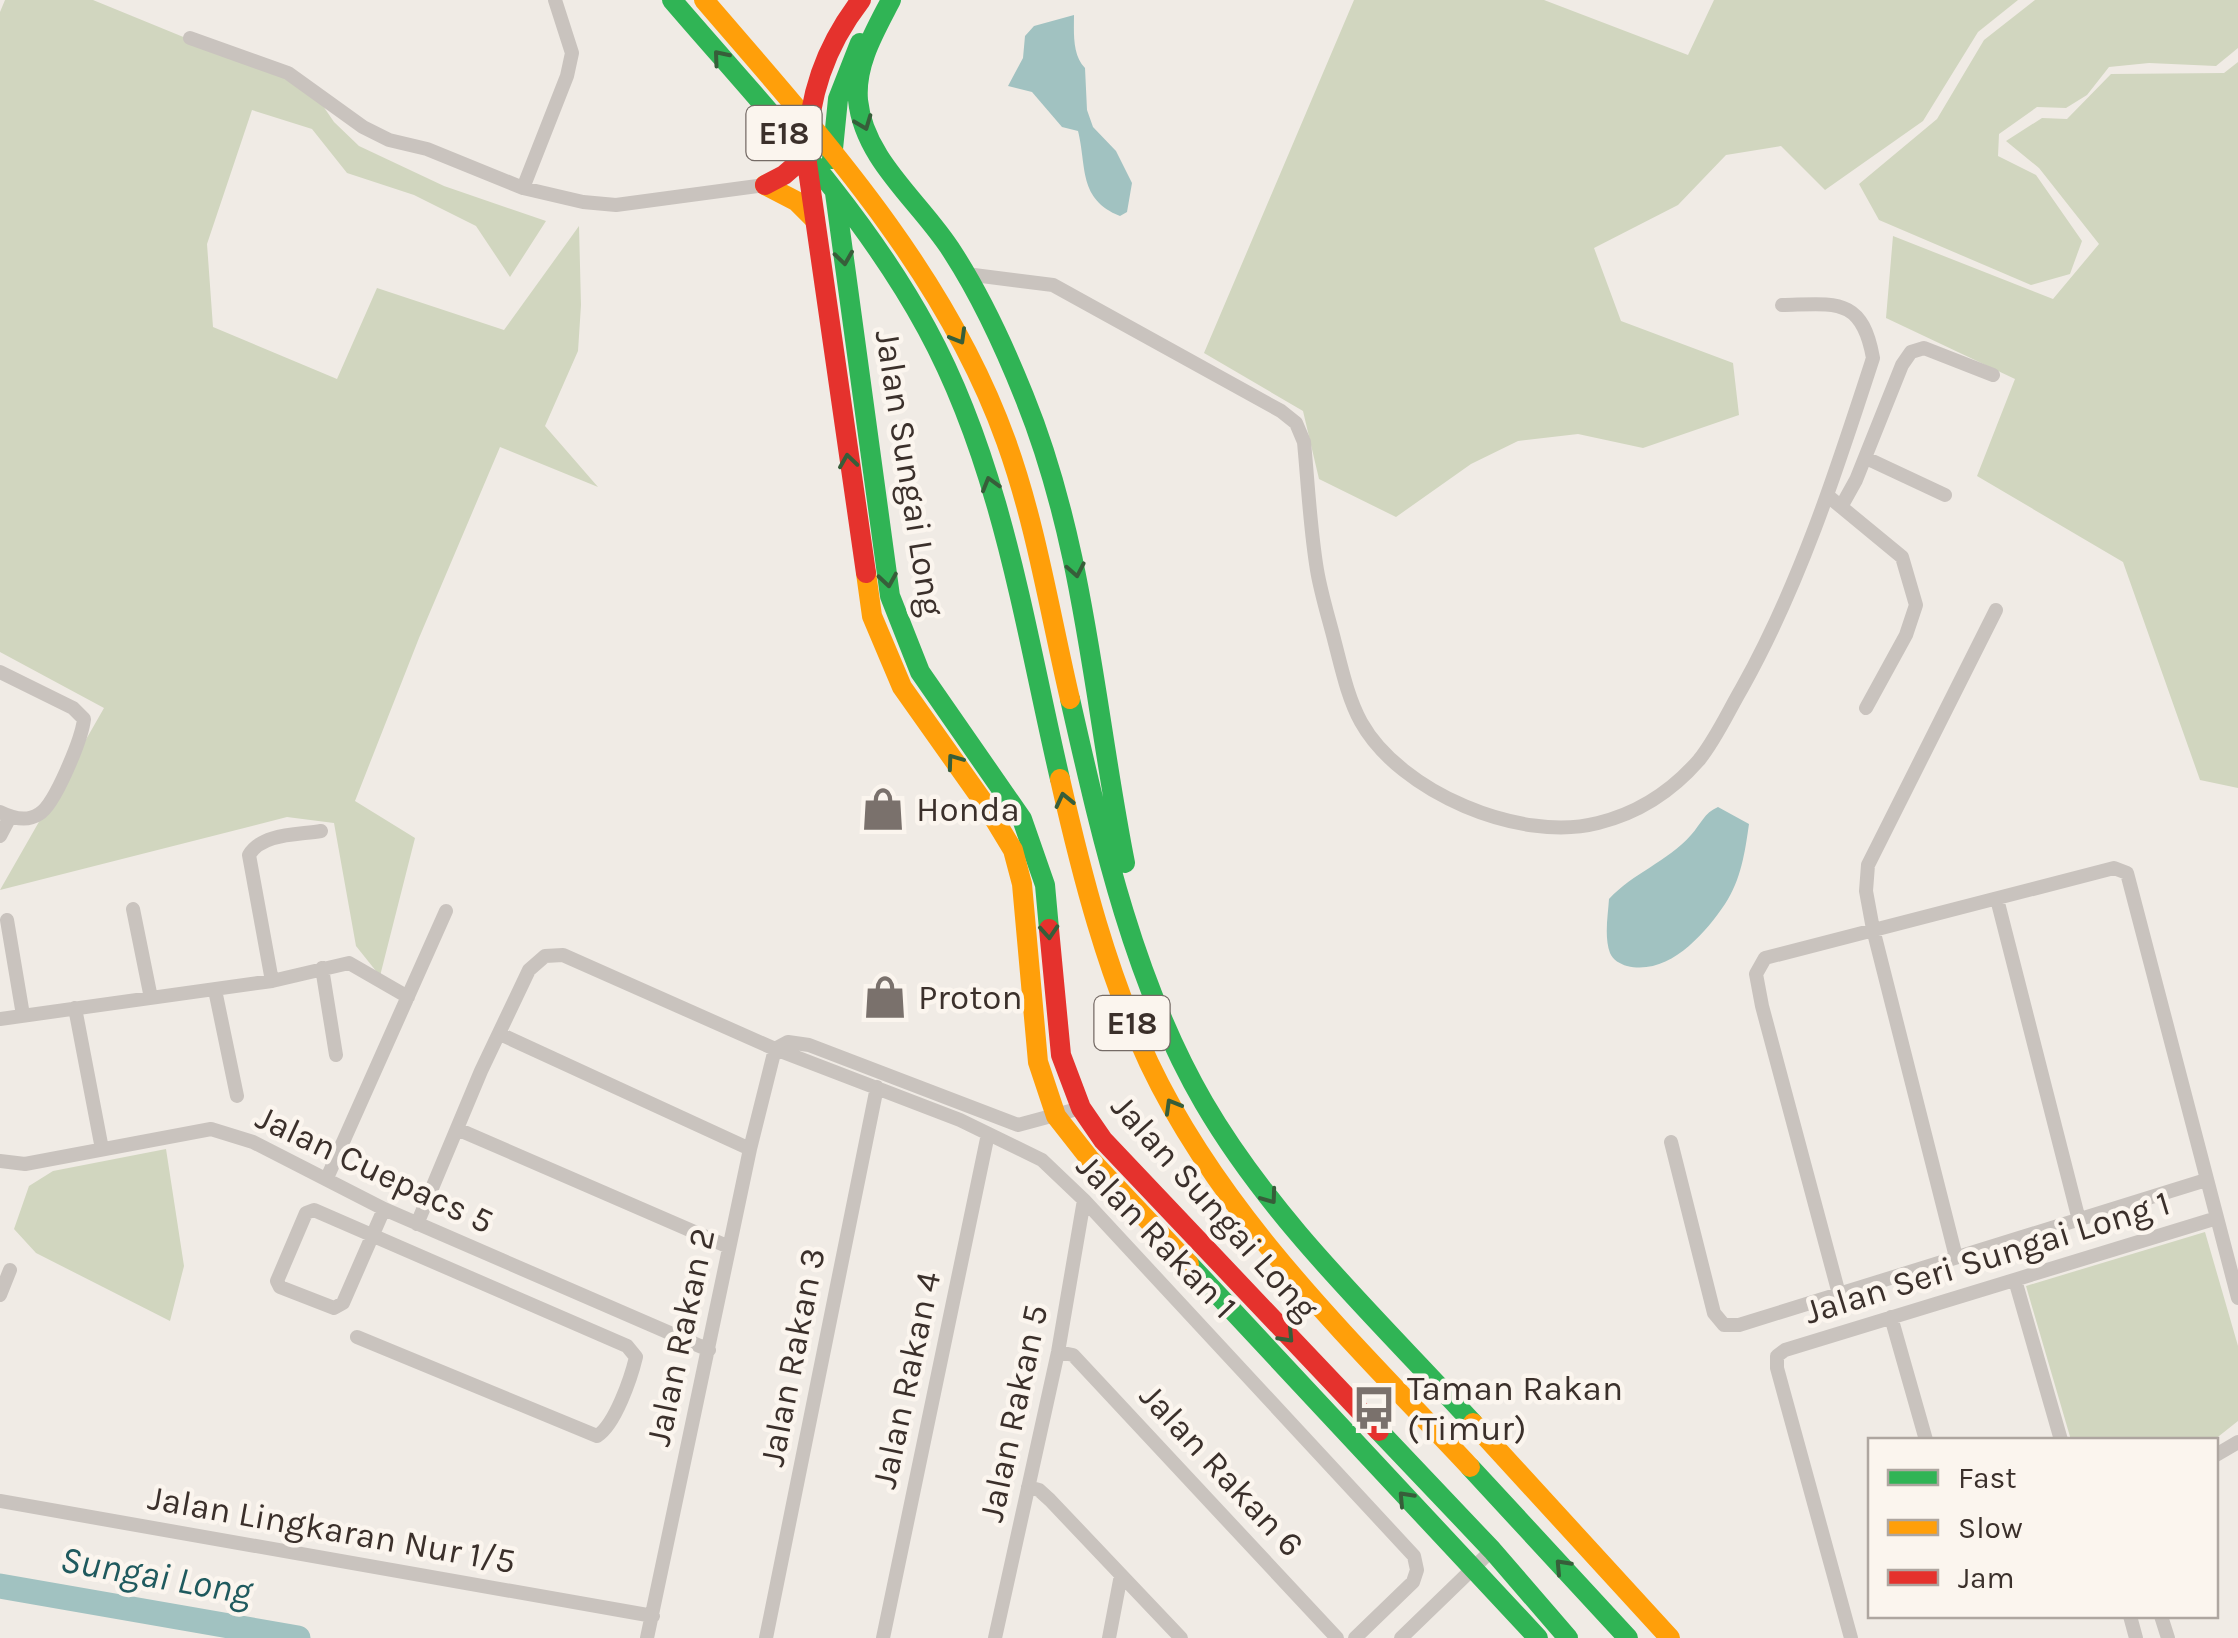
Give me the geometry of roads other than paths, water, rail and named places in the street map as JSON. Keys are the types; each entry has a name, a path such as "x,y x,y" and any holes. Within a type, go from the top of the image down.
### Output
{"main road":[{"name":"E18","path":"672,0 840,200 891,270 926,327 958,392 979,446 1002,528 1078,858 1130,1018 1162,1088 1206,1162 1264,1240 1628,1638"},
{"name":"E18","path":"704,0 850,172 911,252 972,360 1006,441 1104,844 1152,992 1186,1071 1230,1142 1285,1218 1669,1637"},
{"name":"Jalan Sungai Long","path":"861,0 837,29 816,76 808,111 806,156 872,616 902,688 1013,850 1022,884 1038,1062 1056,1116 1089,1158 1538,1638"},
{"name":"Jalan Sungai Long","path":"890,0 866,32 845,73 833,114 832,165 890,596 920,672 998,780 1022,818 1034,847 1046,885 1061,1055 1081,1108 1104,1140 1492,1550 1568,1638"},
{"path":"890,0 860,61 858,113 870,141 944,238 965,274 1009,358 1054,478 1078,578 1121,844 1152,992"},
{"path":"765,185 806,156"},
{"path":"765,185 796,200 815,220"}],"street":[{"path":"523,188 572,52 555,0"},
{"path":"190,38 288,72 363,127 389,140 426,149 523,188 568,200 616,204 765,185"},
{"path":"965,274 1053,286 1281,411 1296,423 1304,442 1317,570 1344,679 1363,726 1408,776 1467,808 1522,824 1596,824 1639,809 1666,792 1701,758 1773,633 1828,496 1872,358 1868,329 1849,309 1828,304 1782,305"},
{"path":"1841,507 1911,352 1924,348 1993,375"},
{"path":"1866,458 1945,495"},
{"path":"1828,496 1902,557 1916,605 1906,634 1866,708"},
{"path":"1956,1258 1866,890 1868,865 1905,785 1996,610"},
{"path":"0,672 73,708 84,719 82,736 43,812 29,819 5,814 0,836"},
{"path":"272,981 249,855 255,845 272,838 321,832"},
{"name":"Jalan Seri Sungai Long 1","path":"1839,1294 1756,974 1765,958 2114,868 2127,873 2238,1298"},
{"path":"1997,899 2079,1220"},
{"path":"133,909 151,998"},
{"path":"326,1178 446,911"},
{"path":"7,920 23,1015"},
{"name":"Jalan Rakan 1","path":"500,1034 530,970 545,956 562,955 1042,1160 1084,1200 1414,1556 1417,1570 1413,1582 1354,1638"},
{"path":"0,1019 272,981 350,963 408,997"},
{"path":"322,968 336,1055"},
{"path":"215,990 237,1096"},
{"path":"76,1008 102,1148"},
{"path":"417,1224 500,1034 750,1148"},
{"path":"775,1049 788,1042 809,1045 1018,1125 1081,1108"},
{"name":"Jalan Rakan 2","path":"647,1638 750,1148 775,1049"},
{"name":"Jalan Rakan 3","path":"766,1638 877,1088"},
{"name":"Jalan Cuepacs 5","path":"0,1161 25,1164 211,1129 239,1136 384,1209 709,1350"},
{"path":"457,1130 729,1247"},
{"name":"Jalan Rakan 4","path":"883,1638 988,1134"},
{"path":"1671,1142 1714,1313 1724,1325 1740,1325 2206,1180"},
{"name":"Jalan Rakan 5","path":"996,1638 1058,1352 1084,1200"},
{"path":"358,1338 597,1436 606,1428 631,1378 636,1357 627,1346 374,1236 314,1210 306,1213 278,1281 280,1287 334,1308 343,1303 374,1236 384,1209"},
{"name":"Jalan Seri Sungai Long 1","path":"1851,1638 1777,1368 1777,1356 1784,1350 2216,1218"},
{"path":"0,1295 10,1270"},
{"path":"2015,1280 2060,1438"},
{"path":"1892,1317 1925,1438"},
{"name":"Jalan Rakan 6","path":"1058,1352 1073,1355 1337,1638"},
{"path":"1028,1487 1039,1490 1181,1638"},
{"name":"Jalan Lingkaran Nur 1/5","path":"0,1501 653,1616"},
{"path":"1401,1638 1492,1550"},
{"path":"1109,1638 1121,1575"}],"water":[{"path":"1074,15 1076,50 1085,68 1087,110 1093,127 1116,151 1132,183 1127,212 1120,216 1097,201 1091,191 1078,131 1062,127 1032,92 1008,86 1023,58 1025,36 1034,26"},
{"path":"1718,807 1749,824 1739,876 1725,904 1696,940 1670,959 1642,967 1617,961 1607,940 1609,899 1682,844"}],"waterway":[{"name":"Sungai Long","path":"0,1586 298,1638"}],"place":[{"name":"Honda","path":"883,809"},
{"name":"Proton","path":"885,997"},
{"name":"Taman Rakan (Timur)","path":"1374,1408"}]}
